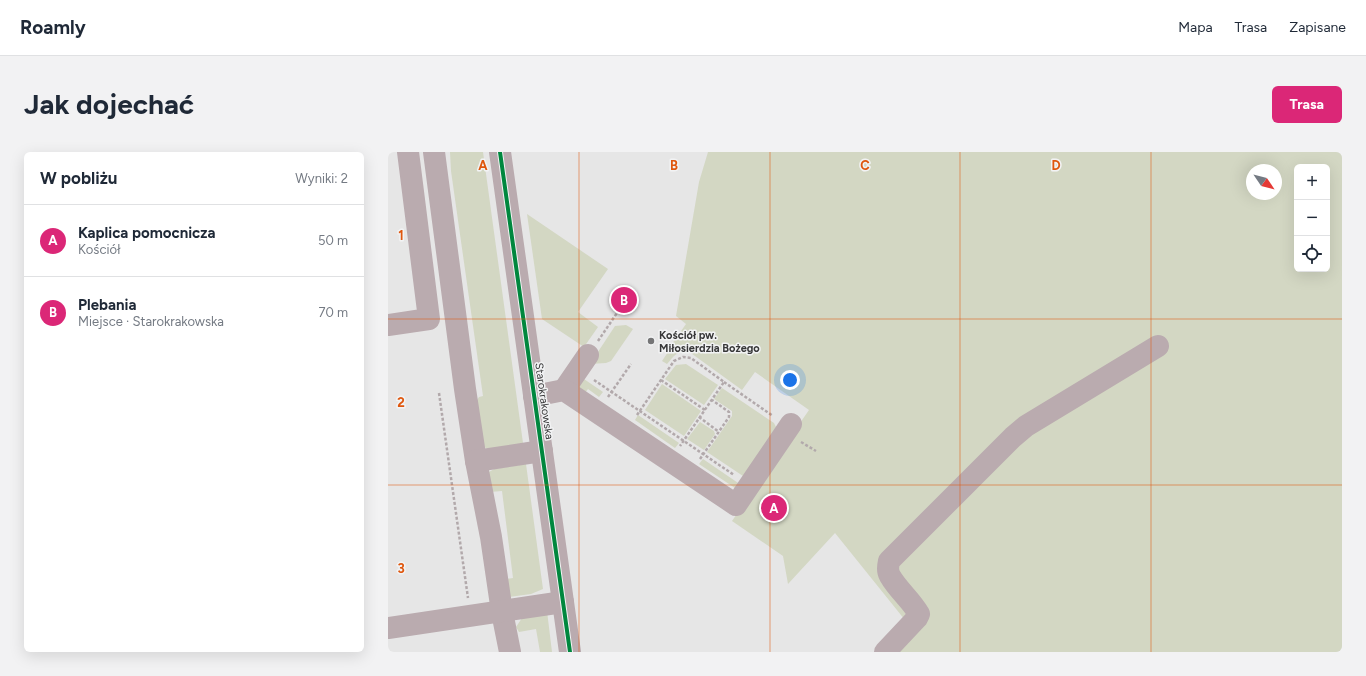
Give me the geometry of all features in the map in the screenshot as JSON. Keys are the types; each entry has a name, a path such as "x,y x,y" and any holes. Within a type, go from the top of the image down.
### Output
{"street":[{"path":"388,325 429,319 408,152"},
{"path":"434,152 464,381 476,460 491,536 502,612 510,652"},
{"name":"Starokrakowska","path":"500,152 570,652"},
{"path":"885,652 917,618 918,614 914,605 890,576 888,568 889,561 1013,437 1026,426 1158,346"},
{"path":"564,390 583,362"},
{"path":"534,396 564,390 736,505 790,426"},
{"path":"476,460 542,451"},
{"path":"388,628 563,602"}],"path":[{"path":"619,310 583,362 612,392 749,486"},
{"path":"626,431 674,361 683,357 691,358 790,426"},
{"path":"598,412 631,364"},
{"path":"661,380 705,410"},
{"path":"670,461 724,382"},
{"path":"440,392 470,616"},
{"path":"690,475 729,417 729,412 712,400"},
{"path":"700,417 719,432"}],"green space":[{"path":"450,152 483,152 523,443 517,448 492,451 482,446 475,403 479,397 483,396 451,171"},
{"path":"708,152 1342,152 1342,652 895,652 913,630 835,533 788,584 783,556 732,521 809,410 755,372 742,390 688,351 678,353 667,364 662,361 668,352 667,351 686,324 676,316 699,182"},
{"path":"527,214 608,269 578,312 598,327 584,347 542,319"},
{"path":"626,325 633,329 611,361 606,363 590,364 615,326"},
{"path":"686,364 718,385 704,405 665,379 676,365"},
{"path":"581,377 603,392 599,397 588,389 582,397 572,390"},
{"path":"662,384 701,411 684,436 645,410"},
{"path":"722,388 774,423 776,427 746,478 707,452 732,416 732,411 714,399"},
{"path":"638,415 679,443 675,448 635,420"},
{"path":"700,422 714,431 715,434 704,450 687,439"},
{"path":"703,459 744,487 741,492 699,464"},
{"path":"526,464 543,589 531,594 509,597 505,579 513,578 502,491 490,492 489,472 494,469"},
{"path":"547,611 552,652 540,652 536,629 519,632 516,627 522,618"}],"cycle path":[{"path":"500,152 570,652"}],"place":[{"name":"Plebania","path":"624,300"},
{"name":"Kościół pw. Miłosierdzia Bożego","path":"651,341"},
{"name":"Kaplica pomocnicza","path":"774,508"}]}
